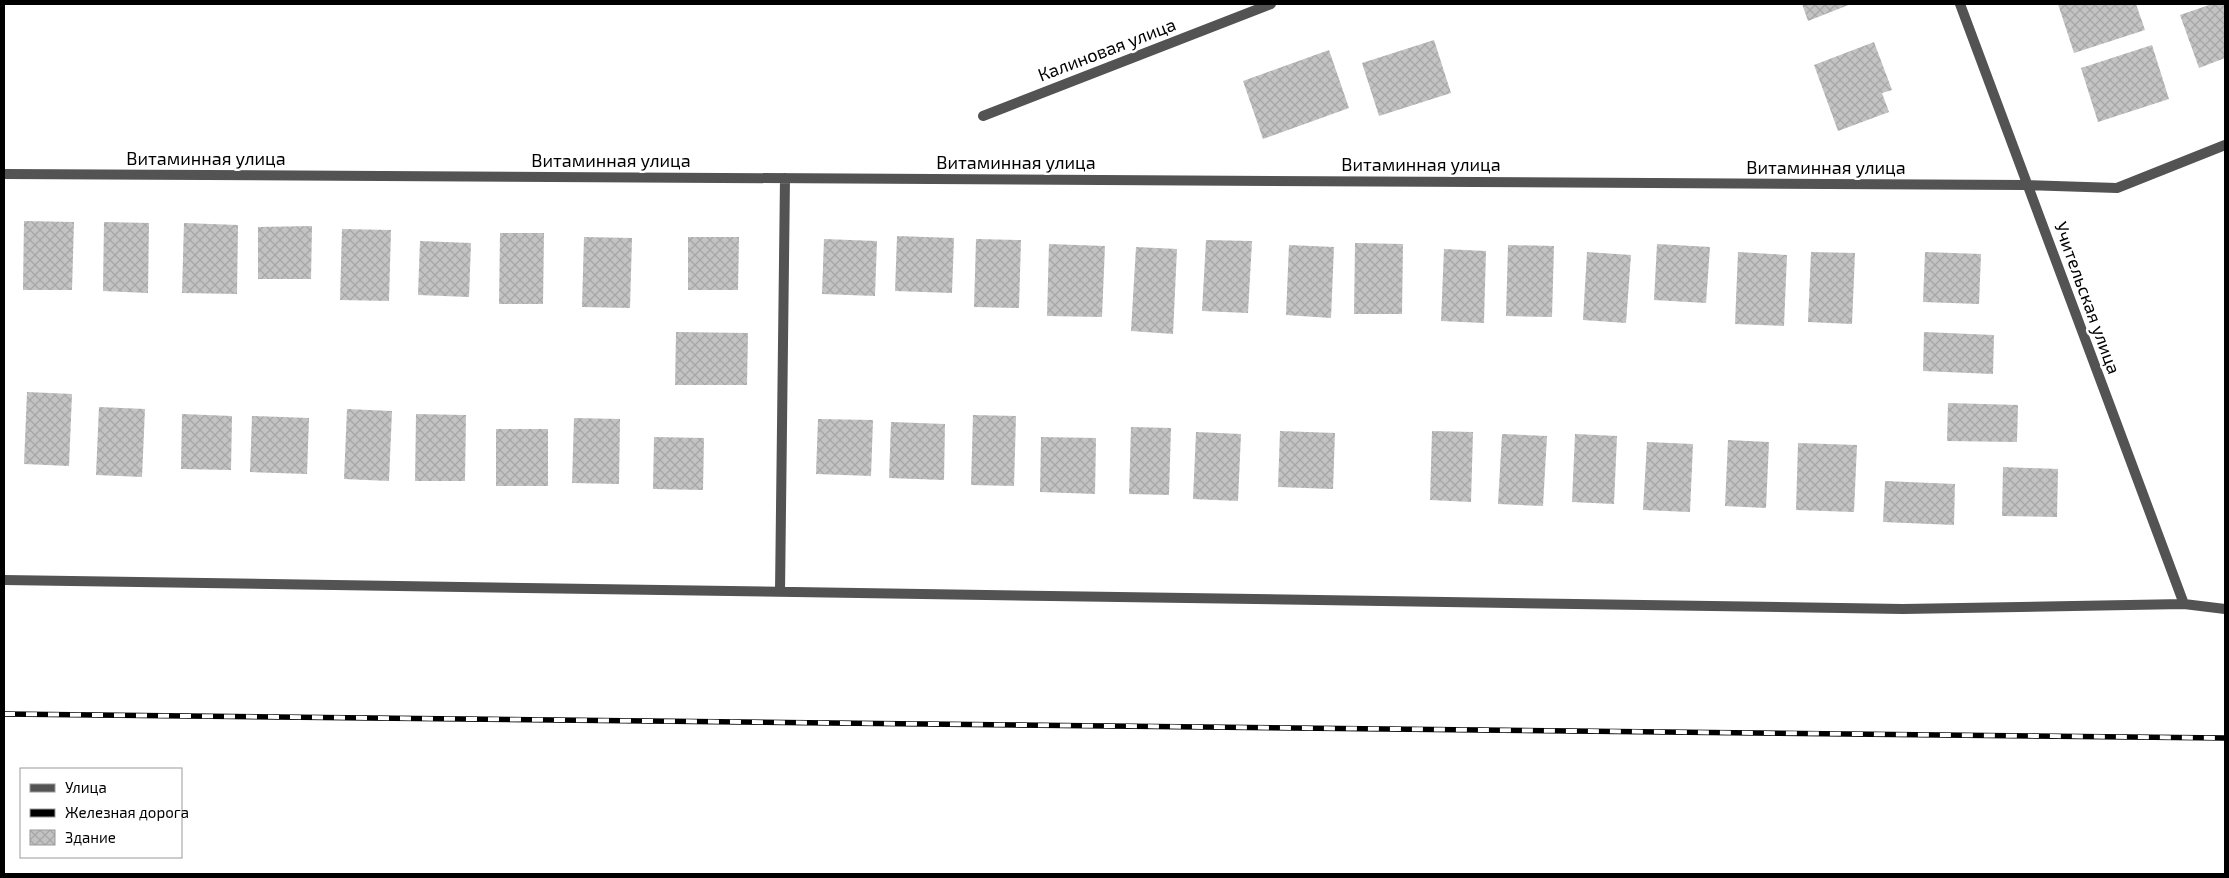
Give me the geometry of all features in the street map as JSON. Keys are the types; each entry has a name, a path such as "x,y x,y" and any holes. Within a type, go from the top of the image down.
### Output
{"street":[{"name":"Калиновая улица","path":"983,116 1271,4"},
{"name":"Учительская улица","path":"1960,4 2184,604"},
{"name":"Витаминная улица","path":"4,174 2028,185 2117,188 2225,145"},
{"path":"780,592 785,178"},
{"path":"4,580 1903,609 2184,604 2225,609"}],"building":[{"path":"1802,4 1851,4 1808,21"},
{"path":"2058,4 2136,4 2145,30 2074,53"},
{"path":"2212,4 2225,4 2225,58 2199,68 2180,15"},
{"path":"1434,40 1451,93 1379,116 1362,63"},
{"path":"1874,42 1892,90 1882,93 1889,112 1838,131 1814,65"},
{"path":"2152,45 2169,99 2098,122 2081,68"},
{"path":"1329,50 1349,108 1263,139 1243,81"},
{"path":"24,221 74,222 72,290 23,290"},
{"path":"104,222 149,223 148,293 103,291"},
{"path":"184,223 238,225 237,294 182,293"},
{"path":"312,226 311,279 258,279 258,227"},
{"path":"342,229 391,230 389,301 340,300"},
{"path":"500,233 544,233 543,304 499,304"},
{"path":"897,236 954,238 952,293 895,291"},
{"path":"584,237 632,238 630,308 582,307"},
{"path":"688,237 739,237 738,290 688,290"},
{"path":"824,239 877,241 875,296 822,294"},
{"path":"976,239 1021,240 1019,308 974,307"},
{"path":"1206,240 1252,241 1248,313 1202,311"},
{"path":"420,241 471,243 469,297 418,295"},
{"path":"1355,243 1403,244 1402,314 1354,314"},
{"path":"1049,244 1105,246 1102,317 1047,316"},
{"path":"1657,244 1710,247 1706,303 1654,300"},
{"path":"1289,245 1334,247 1331,318 1286,315"},
{"path":"1508,245 1554,246 1552,317 1506,316"},
{"path":"1136,247 1177,249 1173,334 1131,331"},
{"path":"1444,249 1486,251 1484,323 1441,321"},
{"path":"1587,252 1631,255 1626,323 1583,320"},
{"path":"1738,252 1787,255 1784,326 1735,324"},
{"path":"1811,252 1855,253 1852,324 1808,322"},
{"path":"1925,252 1981,254 1979,304 1923,302"},
{"path":"676,332 748,333 747,385 675,385"},
{"path":"1924,332 1994,335 1993,374 1923,371"},
{"path":"27,392 72,394 69,466 24,464"},
{"path":"1948,403 2018,405 2017,442 1947,441"},
{"path":"99,407 145,409 142,477 96,475"},
{"path":"347,409 392,411 389,481 344,479"},
{"path":"182,414 232,416 231,470 181,469"},
{"path":"416,414 466,415 465,481 415,481"},
{"path":"973,415 1016,416 1014,486 971,485"},
{"path":"252,416 309,418 307,474 250,472"},
{"path":"574,418 620,419 619,484 572,483"},
{"path":"818,419 873,420 871,476 816,474"},
{"path":"891,422 945,424 944,480 889,478"},
{"path":"1131,427 1171,428 1169,495 1129,494"},
{"path":"496,429 548,429 548,486 496,486"},
{"path":"1280,431 1335,433 1333,489 1278,487"},
{"path":"1432,431 1473,432 1471,502 1430,500"},
{"path":"1196,432 1241,434 1238,501 1193,499"},
{"path":"1502,434 1547,436 1543,506 1498,504"},
{"path":"1575,434 1617,436 1614,504 1572,502"},
{"path":"654,437 704,438 703,490 653,489"},
{"path":"1041,437 1096,438 1095,494 1040,492"},
{"path":"1728,440 1769,442 1766,508 1725,506"},
{"path":"1647,442 1693,444 1690,512 1643,510"},
{"path":"1798,443 1857,445 1854,512 1796,510"},
{"path":"2003,467 2058,469 2057,517 2002,516"},
{"path":"1885,481 1955,484 1954,525 1883,522"}],"railway":[{"path":"4,714 2225,738"}]}
